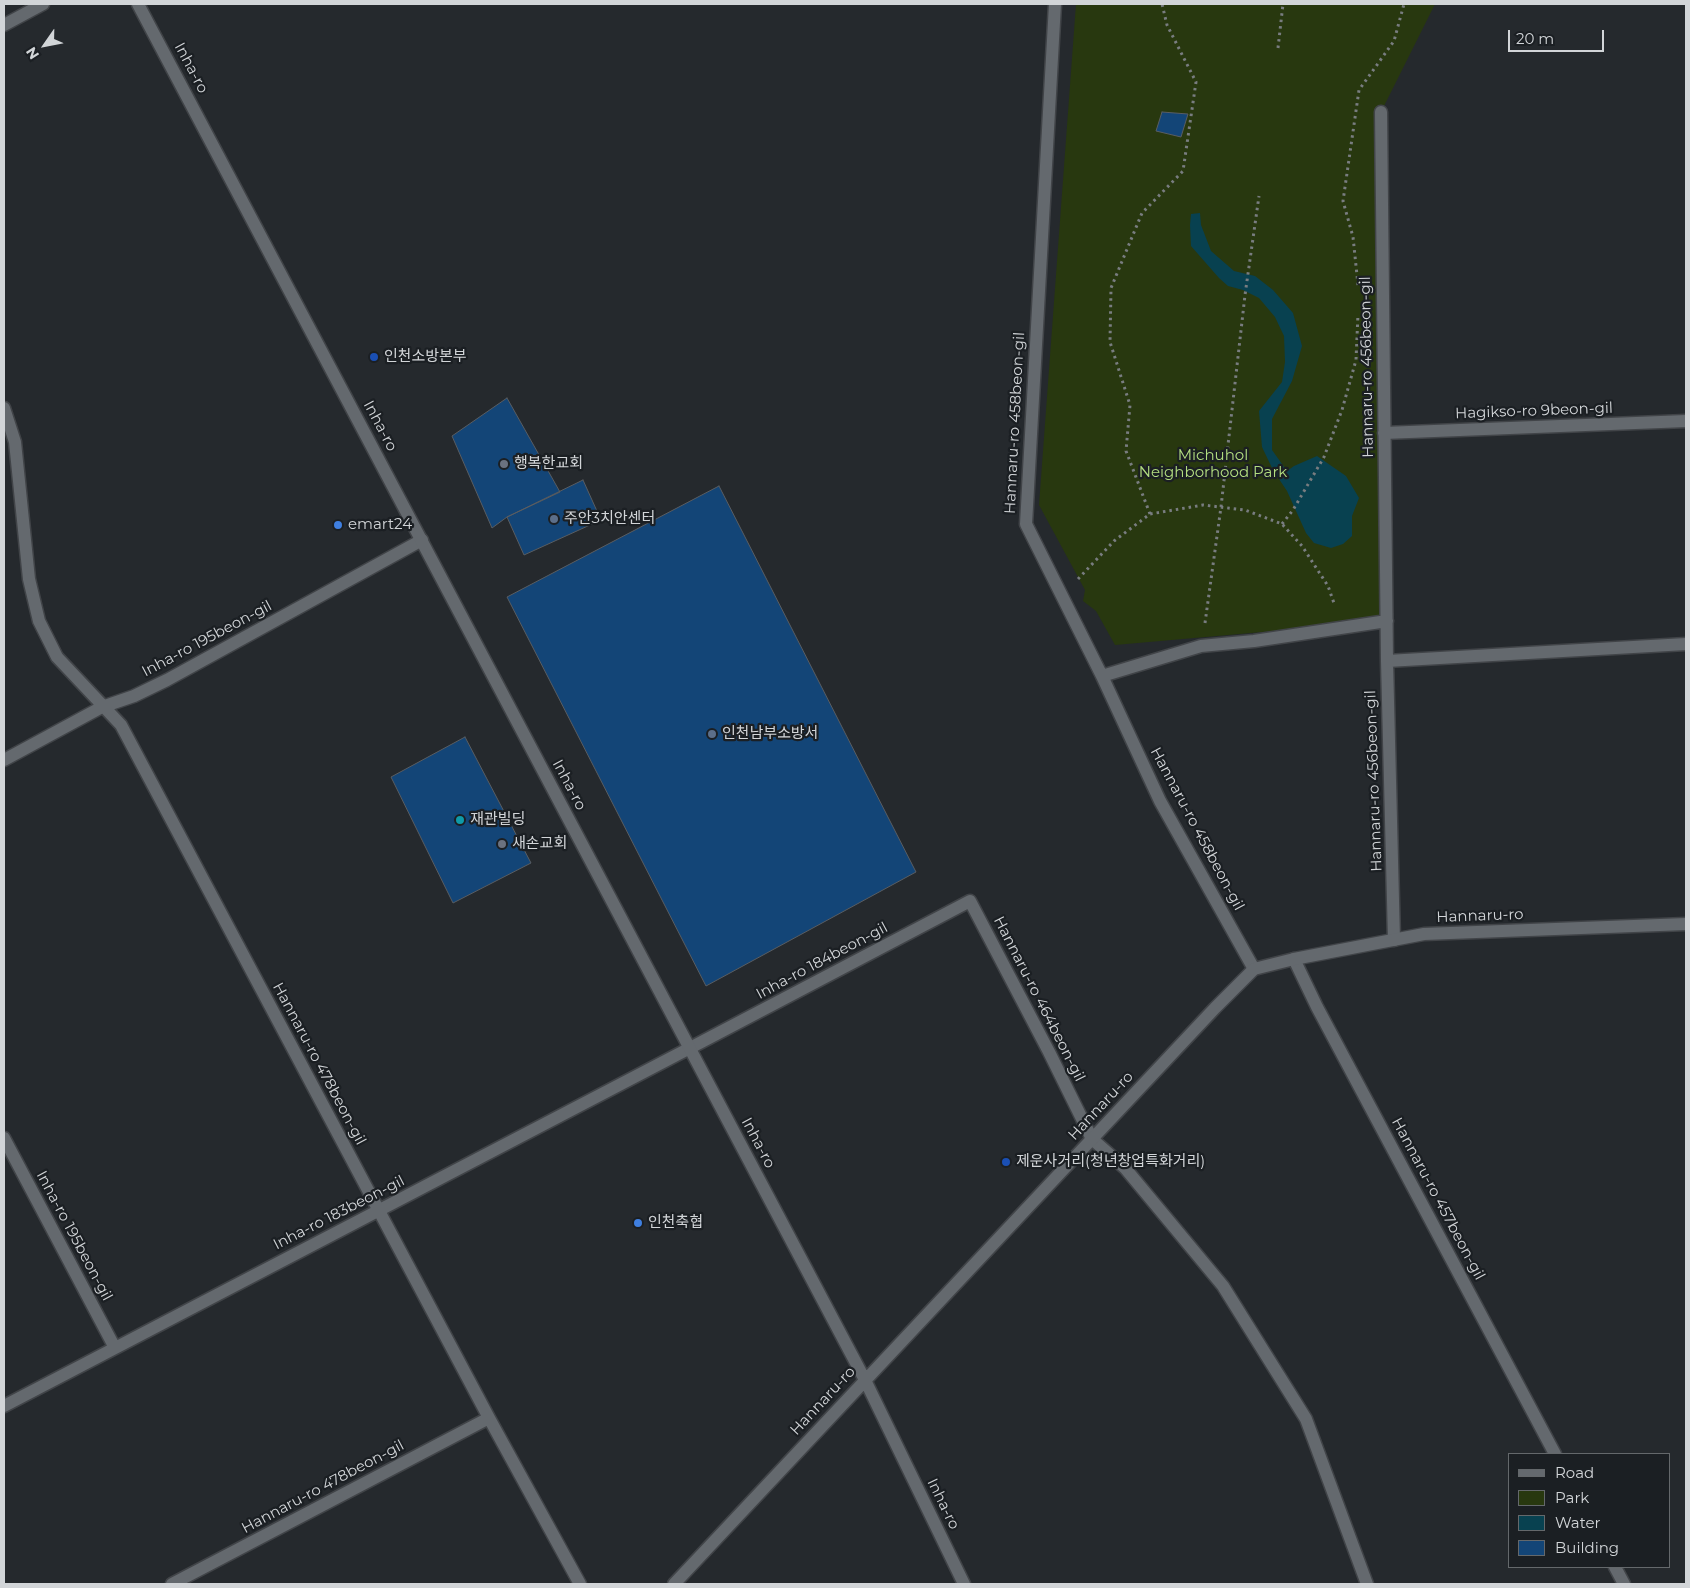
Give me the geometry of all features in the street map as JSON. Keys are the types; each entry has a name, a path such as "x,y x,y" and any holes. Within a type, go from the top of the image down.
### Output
{"street":[{"path":"4,25 43,4"},
{"name":"Inha-ro","path":"138,4 865,1380 964,1584"},
{"name":"Hannaru-ro 458beon-gil","path":"1055,4 1026,524 1102,676 1160,801 1254,970"},
{"name":"Hannaru-ro 456beon-gil","path":"1381,112 1387,661 1394,940"},
{"path":"4,408 14,442 29,579 39,621 57,657 102,707"},
{"name":"Hagikso-ro 9beon-gil","path":"1384,433 1686,421"},
{"name":"Inha-ro 195beon-gil","path":"4,760 102,707 134,696 167,680 422,540"},
{"path":"1102,676 1202,646 1254,641 1387,621"},
{"path":"1387,661 1686,644"},
{"name":"Hannaru-ro 478beon-gil","path":"102,707 121,725 489,1418 580,1584"},
{"name":"Inha-ro 184beon-gil","path":"690,1048 970,901"},
{"name":"Hannaru-ro 464beon-gil","path":"970,901 1092,1139"},
{"name":"Hannaru-ro","path":"674,1584 1215,1008 1254,970 1294,958 1424,934 1686,924"},
{"name":"Hannaru-ro 457beon-gil","path":"1294,958 1317,1008 1554,1453"},
{"name":"Inha-ro 183beon-gil","path":"4,1406 690,1048"},
{"name":"Inha-ro 195beon-gil","path":"4,1138 115,1348"},
{"path":"1092,1139 1125,1168 1223,1286 1306,1418 1367,1584"},
{"name":"Hannaru-ro 478beon-gil","path":"172,1584 489,1418"},
{"path":"1616,1568 1624,1584"}],"path":[{"path":"1150,514 1126,450 1130,405 1110,342 1111,288 1142,213 1183,171 1196,82 1167,25 1162,4"},
{"path":"1278,48 1283,4"},
{"path":"1202,646 1259,196"},
{"path":"1282,524 1293,510 1324,457"},
{"path":"1073,584 1114,540 1150,514 1203,505 1245,510 1282,524 1302,546 1328,586 1343,628"}],"green space":[{"name":"Michuhol Neighborhood Park","path":"1076,4 1435,4 1381,112 1387,621 1115,645 1096,611 1083,601 1085,590 1039,505"}],"water":[{"path":"1200,213 1201,225 1211,251 1234,271 1255,276 1273,290 1293,313 1302,346 1292,381 1272,419 1272,450 1287,471 1317,456 1346,476 1359,498 1352,516 1352,536 1343,544 1331,548 1314,543 1306,533 1287,491 1273,470 1262,447 1259,411 1282,382 1285,362 1284,336 1275,317 1259,298 1243,290 1228,286 1191,246 1191,214"}],"building":[{"path":"1162,112 1188,114 1181,137 1156,131"},
{"name":"행복한교회","path":"507,398 560,492 507,517 492,528 452,436"},
{"name":"주안3치안센터","path":"583,480 601,520 524,555 507,517"},
{"name":"인천남부소방서","path":"719,486 916,872 706,986 507,597"},
{"name":"재관빌딩","path":"465,737 531,863 453,903 391,777"}],"place":[{"name":"인천소방본부","path":"374,357"},
{"name":"행복한교회","path":"504,464"},
{"name":"주안3치안센터","path":"554,519"},
{"name":"emart24","path":"338,525"},
{"name":"인천남부소방서","path":"712,734"},
{"name":"재관빌딩","path":"460,820"},
{"name":"새손교회","path":"502,844"},
{"name":"제운사거리(청년창업특화거리)","path":"1006,1162"},
{"name":"인천축협","path":"638,1223"}]}
